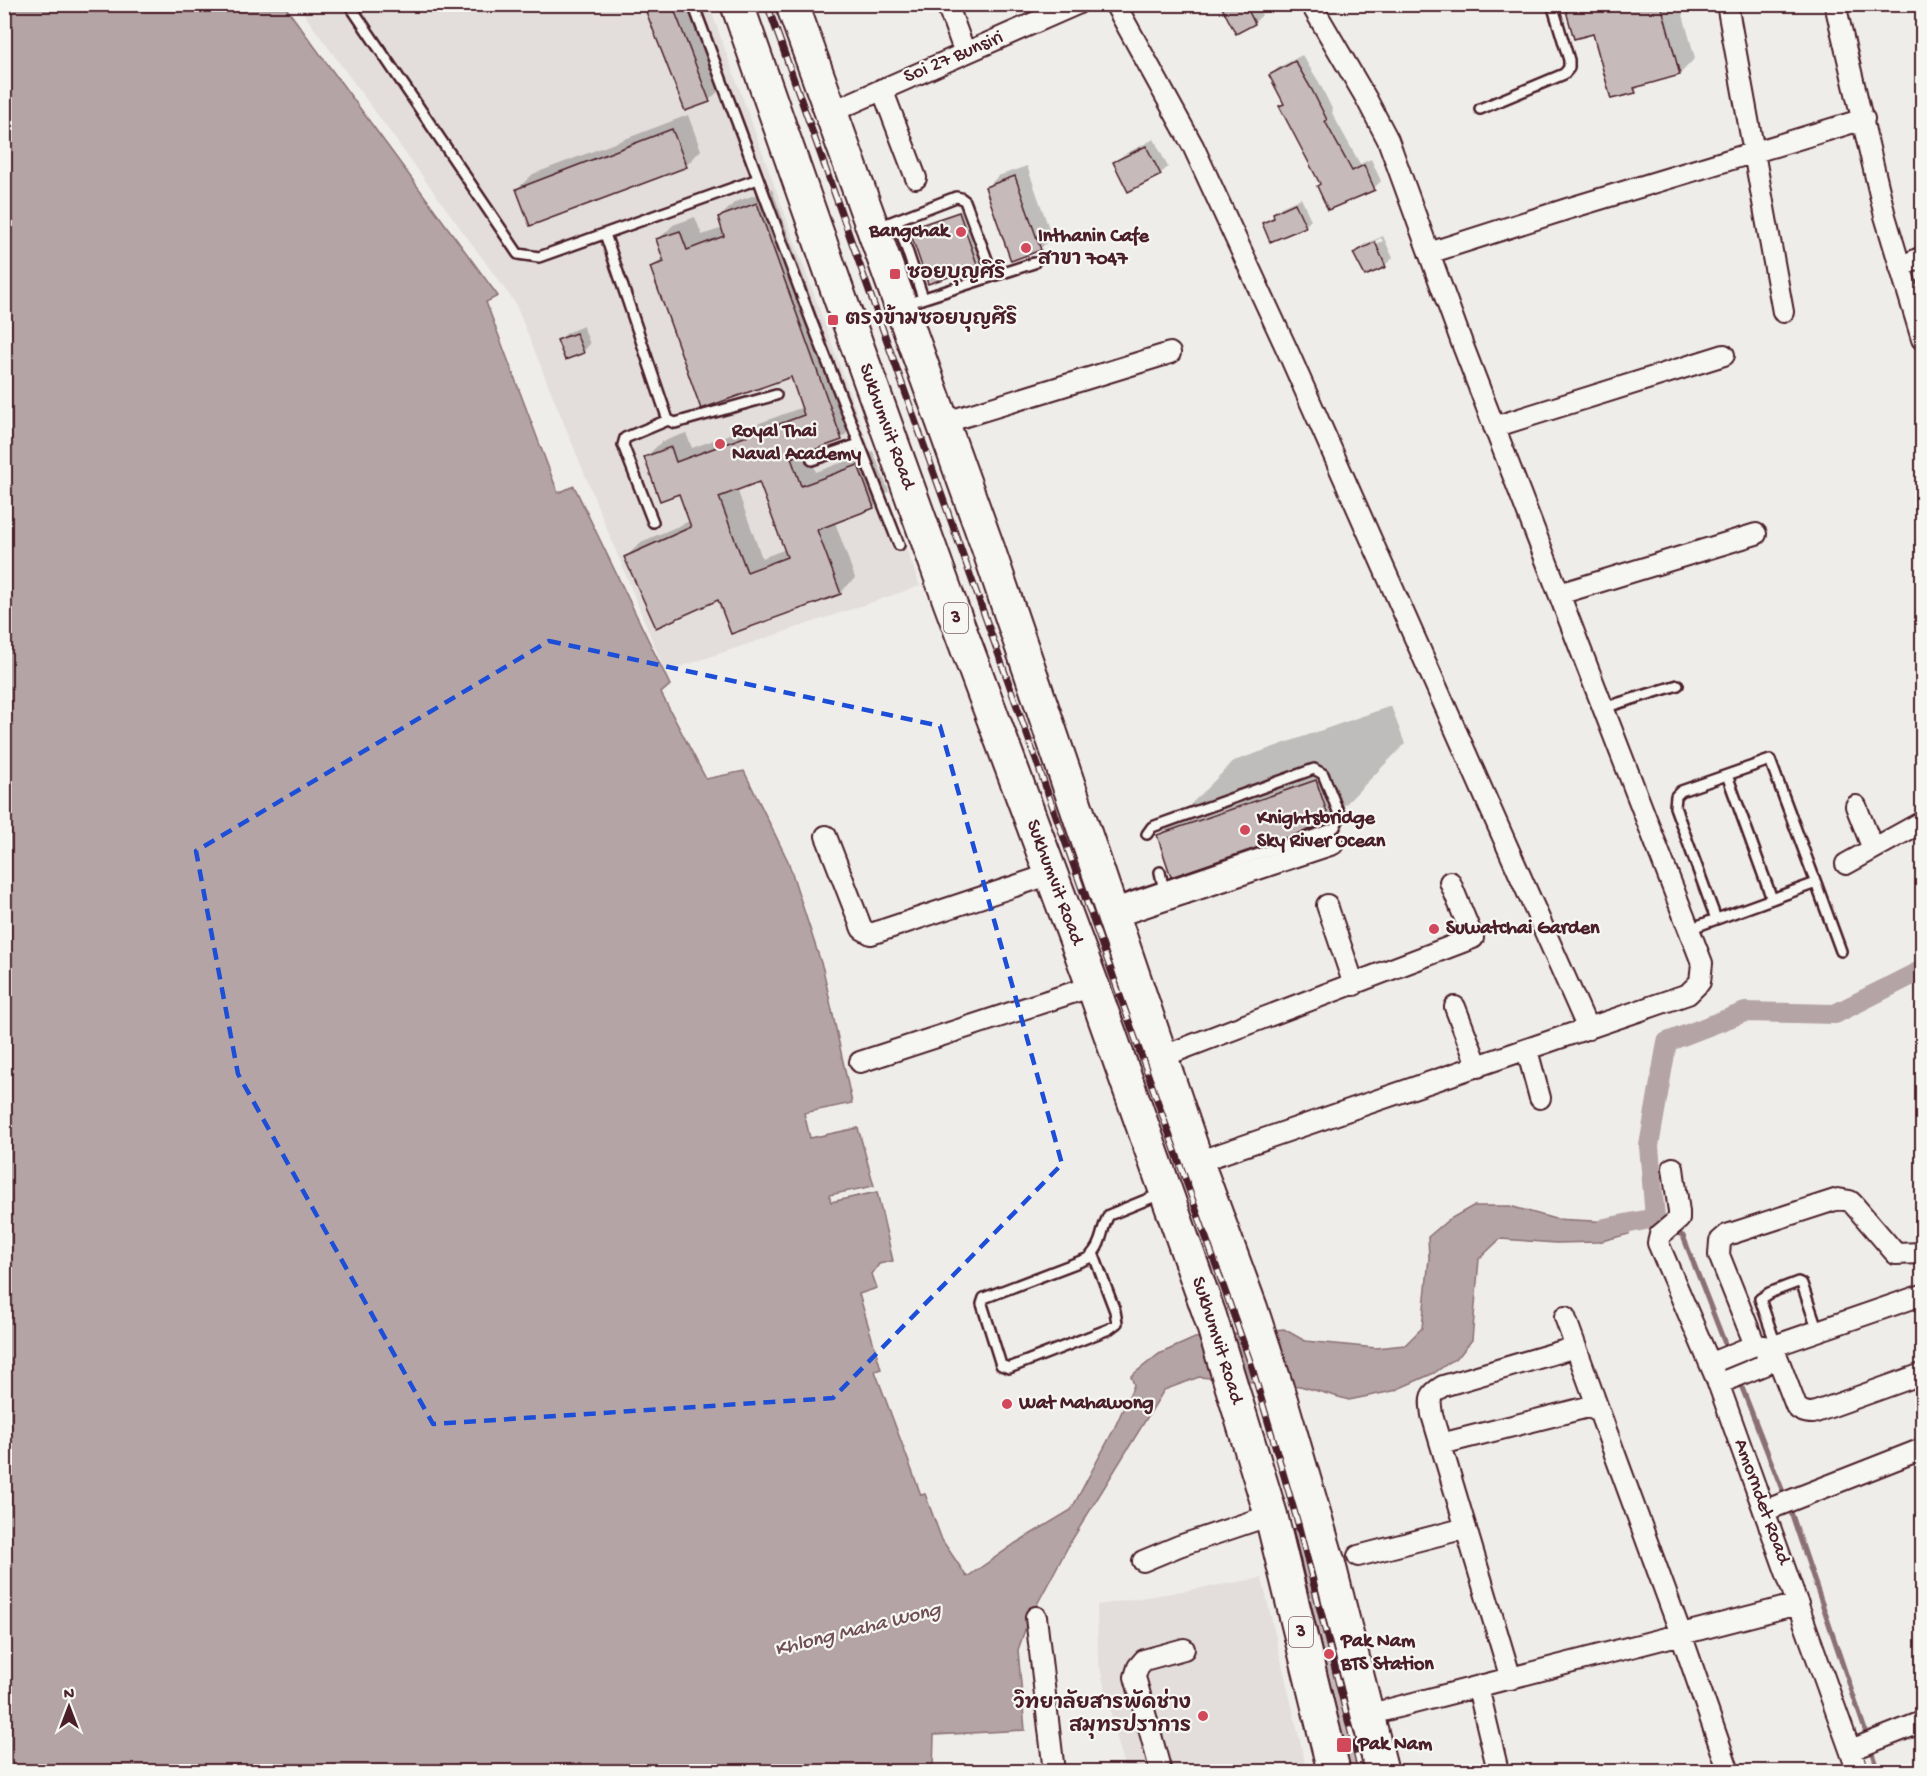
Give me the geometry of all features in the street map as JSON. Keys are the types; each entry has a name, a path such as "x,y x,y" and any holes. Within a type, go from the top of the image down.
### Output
{"highway":[{"name":"Sukhumvit Road","path":"737,4 950,603 1093,986 1180,1230 1237,1400 1268,1504 1331,1771"},
{"name":"Sukhumvit Road","path":"792,4 831,112 885,225 912,301 943,423 1197,1161 1275,1379 1329,1564 1382,1772"},
{"path":"997,726 1043,709"}],"street":[{"path":"947,4 965,53"},
{"name":"Soi 27 Bunsiri","path":"831,112 1077,4"},
{"path":"1115,4 1192,146 1289,354 1588,1029"},
{"path":"1197,1161 1688,994 1700,982 1702,963 1494,427 1388,140 1311,4"},
{"path":"1726,4 1783,312"},
{"path":"1835,4 1864,119 1885,216 1923,339"},
{"path":"882,89 916,178"},
{"path":"1429,253 1753,151 1864,119"},
{"path":"1900,267 1923,256"},
{"path":"943,423 1170,353"},
{"path":"1494,427 1724,355"},
{"path":"1559,594 1756,534"},
{"path":"1856,806 1874,849"},
{"path":"1846,864 1923,822"},
{"path":"826,836 861,929 871,934 1051,874"},
{"path":"1112,911 1333,844"},
{"path":"1161,1057 1473,938 1450,882"},
{"path":"1327,905 1354,985"},
{"path":"860,1062 1093,986"},
{"path":"1455,1006 1478,1067"},
{"path":"1527,1050 1540,1098"},
{"name":"Amorndet Road","path":"1672,1168 1679,1212 1678,1219 1660,1235 1658,1243 1722,1358 1780,1505 1798,1604 1853,1750 1858,1772"},
{"path":"1923,1253 1896,1254 1850,1201 1838,1198 1727,1235 1720,1241 1719,1255 1769,1346 1799,1411 1813,1413 1923,1374"},
{"path":"1722,1358 1818,1331 1923,1295"},
{"path":"1565,1317 1729,1772"},
{"path":"1730,1379 1764,1365 1769,1346"},
{"path":"1511,1679 1432,1415 1430,1399 1436,1390 1443,1386 1576,1347"},
{"path":"1441,1444 1588,1407 1599,1411"},
{"path":"1780,1505 1923,1449"},
{"path":"1143,1561 1190,1542 1268,1504"},
{"path":"1358,1556 1466,1528"},
{"path":"1367,1715 1798,1604"},
{"path":"1036,1617 1054,1772"},
{"path":"1161,1772 1135,1677 1138,1667 1144,1660 1184,1649"},
{"path":"1478,1687 1498,1771"},
{"path":"1853,1750 1923,1722"}],"lane":[{"path":"349,4 518,254 539,257 758,179"},
{"path":"693,4 899,545"},
{"path":"1480,110 1564,74 1569,68 1569,60 1552,4"},
{"path":"885,225 956,197 961,198 965,201 989,265 990,277"},
{"path":"605,234 668,420"},
{"path":"912,301 1034,263"},
{"path":"653,522 622,445 625,438 668,420 675,423 776,395"},
{"path":"812,460 859,444"},
{"path":"1603,708 1678,685"},
{"path":"1716,919 1675,807 1676,796 1681,791 1770,760 1842,951"},
{"path":"1112,911 1163,886 1332,830 1340,816 1323,774 1314,769 1152,827 1147,834"},
{"path":"1727,775 1772,899"},
{"path":"1160,872 1163,886"},
{"path":"1689,928 1816,883"},
{"path":"1093,1253 1115,1311 1117,1323 1109,1329 1009,1368 1001,1365 982,1304 984,1298 1089,1258 1093,1253 1098,1247 1105,1221 1109,1215 1166,1191"},
{"path":"1769,1346 1760,1299 1769,1293 1798,1282 1802,1284 1818,1331"}],"highlighted area":[{"path":"549,641 940,726 1062,1164 833,1398 433,1424 238,1074 196,851"}],"shaded area":[{"name":"Royal Thai Naval Academy","path":"297,5 709,5 920,586 665,672 515,303"},
{"name":"วิทยาลัยสารพัดช่าง สมุทรปราการ","path":"1262,1578 1307,1771 1125,1771 1098,1660 1097,1605"}],"water":[{"path":"5,5 284,5 498,296 486,302 558,493 574,486 670,685 661,693 706,779 744,771 788,861 823,969 852,1103 804,1113 810,1138 858,1128 874,1186 829,1195 831,1202 877,1192 893,1261 879,1264 872,1274 877,1288 859,1294 881,1369 875,1371 921,1495 925,1494 942,1540 967,1577 1016,1543 1071,1510 1113,1431 1134,1385 1131,1376 1159,1354 1195,1338 1284,1329 1305,1341 1376,1348 1405,1345 1422,1328 1429,1258 1428,1237 1448,1220 1473,1206 1510,1206 1555,1219 1631,1223 1629,1234 1598,1242 1556,1243 1500,1239 1479,1259 1472,1340 1460,1355 1434,1373 1393,1391 1349,1400 1300,1386 1199,1377 1164,1390 1070,1543 1028,1621 1018,1650 1025,1730 934,1735 933,1771 5,1772"}],"building":[{"path":"643,4 672,4 710,102 685,111"},
{"path":"1220,4 1245,4 1255,24 1236,34"},
{"path":"1564,4 1661,4 1680,75 1634,88 1636,93 1611,99 1593,34 1574,39"},
{"path":"1295,61 1352,171 1364,165 1375,190 1328,210 1317,186 1320,184 1279,106 1284,104 1269,75"},
{"path":"672,129 687,167 530,226 516,189"},
{"path":"1146,146 1161,175 1128,192 1113,162"},
{"path":"1015,176 1041,250 1011,261 985,187"},
{"path":"757,203 842,440 791,458 801,486 858,465 874,508 817,530 841,594 731,634 718,600 656,628 624,557 691,527 679,494 660,501 644,457 671,447 676,462 804,415 791,377 701,409 650,267 664,262 656,239 680,231 687,250 724,236 718,217","holes":["759,482 787,557 747,572 719,497"]},
{"path":"1295,203 1306,227 1270,242 1262,223 1274,218 1273,213"},
{"path":"959,212 978,267 928,284 909,229"},
{"path":"1375,242 1386,267 1365,276 1353,253"},
{"path":"576,333 584,353 565,360 557,340"},
{"name":"Knightsbridge Sky River Ocean","path":"1316,780 1329,823 1171,877 1157,835"},
{"path":"1300,1528 1363,1772 1351,1772 1293,1529"}],"waterway":[{"name":"Khlong Maha Wong","path":"1605,1228 1655,1218 1649,1146 1667,1042 1745,1012 1835,1014 1922,970"},
{"path":"1655,1218 1683,1236 1736,1372"},
{"path":"1739,1380 1785,1497"},
{"path":"1789,1506 1868,1739"},
{"path":"1871,1747 1879,1772"}],"railway":[{"path":"767,4 1251,1364 1299,1527 1361,1772"}],"place":[{"name":"Bangchak","path":"961,232"},
{"name":"Inthanin Cafe สาขา 7047","path":"1026,248"},
{"name":"ซอยบุญศิริ","path":"895,274"},
{"name":"ตรงข้ามซอยบุญศิริ","path":"833,320"},
{"name":"Royal Thai Naval Academy","path":"720,444"},
{"name":"Knightsbridge Sky River Ocean","path":"1245,830"},
{"name":"Suwatchai Garden","path":"1434,929"},
{"name":"Wat Mahawong","path":"1007,1404"},
{"name":"Pak Nam BTS Station","path":"1329,1654"},
{"name":"วิทยาลัยสารพัดช่าง สมุทรปราการ","path":"1203,1716"},
{"name":"Pak Nam","path":"1344,1745"}]}
